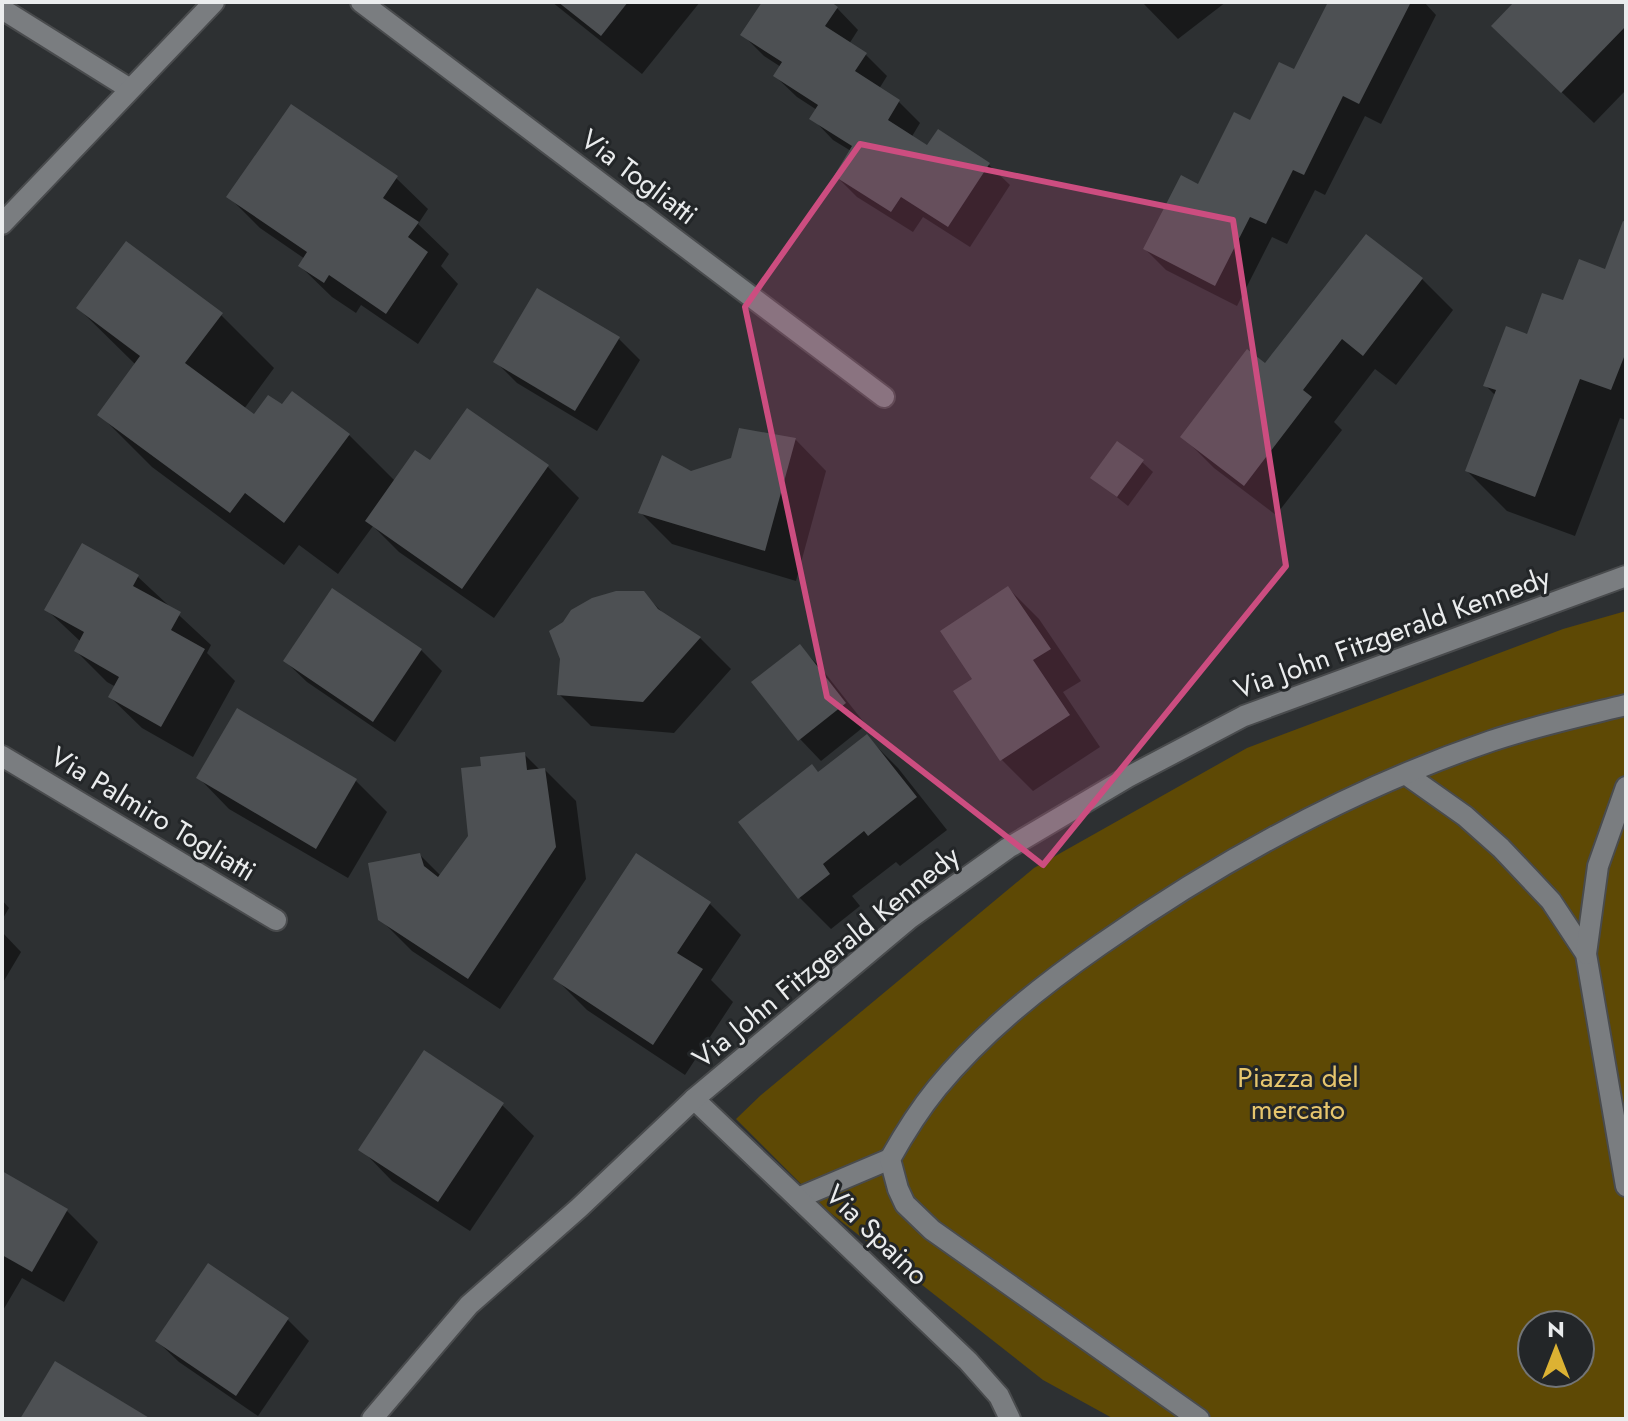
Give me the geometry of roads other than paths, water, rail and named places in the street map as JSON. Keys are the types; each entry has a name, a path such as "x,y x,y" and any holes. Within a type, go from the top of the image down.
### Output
{"street":[{"path":"2,224 214,2"},
{"name":"Via Togliatti","path":"361,2 884,397"},
{"path":"2,9 130,89"},
{"name":"Via John Fitzgerald Kennedy","path":"372,1419 469,1305 579,1208 694,1099 910,918 1008,848 1128,777 1244,716 1626,576"},
{"path":"798,1198 890,1159 919,1112 957,1065 1007,1017 1147,912 1233,860 1407,775 1519,732 1626,705"},
{"name":"Via Palmiro Togliatti","path":"2,756 276,920"},
{"path":"1407,775 1465,816 1501,848 1551,901 1586,954"},
{"path":"1626,787 1598,866 1586,954 1626,1186"},
{"name":"Via Spaino","path":"694,1099 976,1369 999,1396 1010,1419"},
{"path":"890,1159 905,1204 925,1224 1199,1419"}],"park label":[{"name":"Piazza del mercato","path":"1298,1093"}]}
